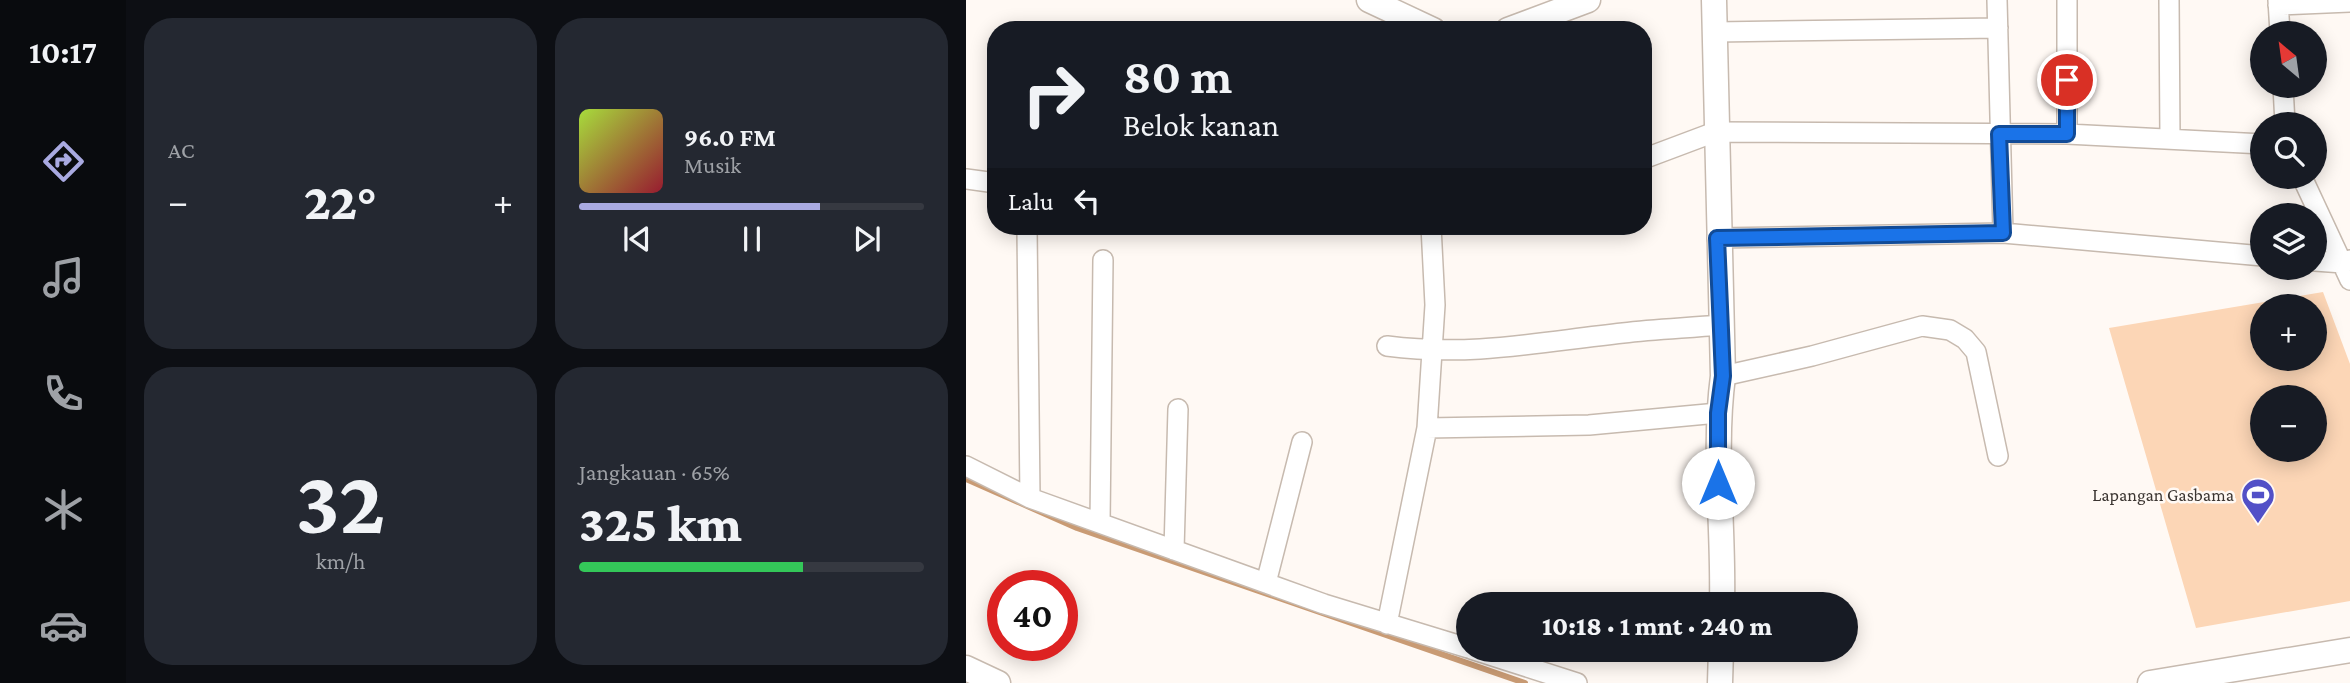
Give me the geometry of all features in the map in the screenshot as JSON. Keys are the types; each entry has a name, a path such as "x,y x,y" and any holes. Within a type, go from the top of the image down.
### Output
{"street":[{"path":"1369,0 1414,21"},
{"path":"1532,21 1588,0"},
{"path":"1714,0 1717,238 1723,376 1718,413 1722,592"},
{"path":"1997,0 2003,233"},
{"path":"2067,0 2067,134"},
{"path":"2169,0 2171,138"},
{"path":"2279,21 2278,2 2350,2"},
{"path":"1716,32 1998,28"},
{"path":"1652,156 1715,132 2067,134 2250,143"},
{"path":"966,179 987,182"},
{"path":"2308,189 2348,268"},
{"path":"1717,238 2003,233 2250,255"},
{"path":"1027,235 1030,498"},
{"path":"1387,624 1427,428 1434,352 1431,235"},
{"path":"1100,523 1103,260"},
{"path":"2327,264 2348,268"},
{"path":"1387,346 1434,352 1514,348 1623,333 1720,325"},
{"path":"1723,376 1812,356 1922,326 1942,327 1965,339 1976,352 1998,456"},
{"path":"1174,550 1178,410"},
{"path":"1427,428 1589,425 1718,413"},
{"path":"1266,583 1302,442"},
{"path":"966,466 1030,498 1266,583 1456,645"},
{"path":"2150,683 2350,650"},
{"path":"1511,662 1577,683"},
{"path":"1720,683 1721,662"},
{"path":"966,668 998,683"}],"shaded area":[{"name":"Lapangan Gasbama","path":"2327,303 2350,364 2350,601 2196,628 2109,328 2250,304 2250,371 2327,371"}],"waterway":[{"path":"966,479 1077,528 1525,683"}],"place":[{"name":"Lapangan Gasbama","path":"2258,525"}],"route":[{"path":"1718,483 1718,413 1723,376 1717,238 2003,233 1999,134 2067,134 2067,80"}]}
